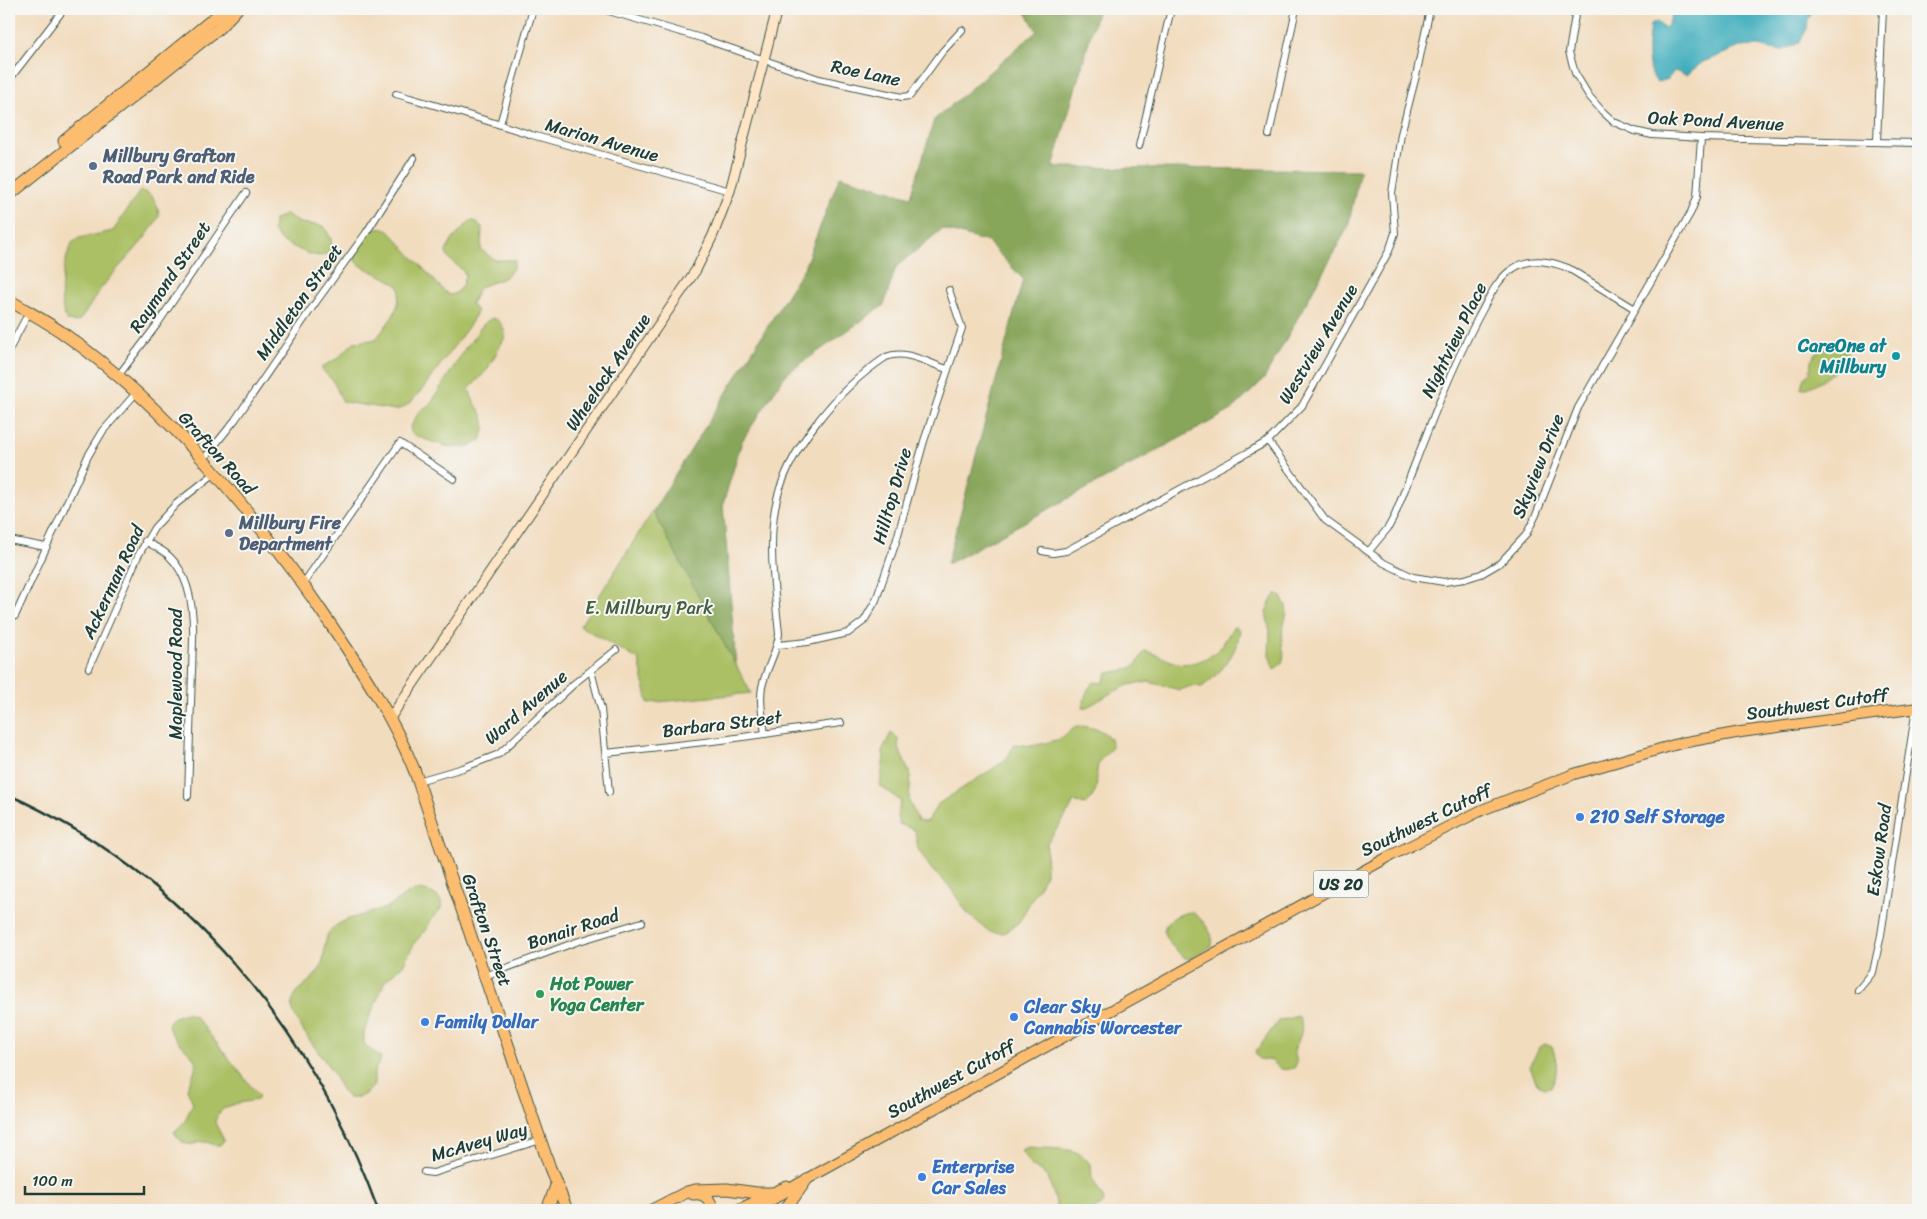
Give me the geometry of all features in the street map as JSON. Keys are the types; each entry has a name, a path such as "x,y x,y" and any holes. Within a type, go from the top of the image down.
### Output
{"highway":[{"path":"9,187 225,9"},
{"path":"9,195 219,28 238,9"},
{"name":"Grafton Road","path":"9,300 73,340 118,376 161,416 215,473 275,547 303,584 371,685 390,718 418,780 435,831"},
{"name":"Grafton Street","path":"435,831 556,1186 567,1210"},
{"path":"786,1210 807,1179"},
{"path":"547,1210 556,1186"},
{"name":"Southwest Cutoff","path":"773,1193 787,1187"},
{"path":"652,1210 687,1192 696,1190 726,1189 773,1193"},
{"path":"660,1210 696,1193 706,1196 713,1210"}],"main road":[{"name":"Southwest Cutoff","path":"755,1210 807,1179 1392,855 1482,810 1582,772 1681,743 1741,732 1917,708"},
{"name":"Southwest Cutoff","path":"787,1187 807,1179"},
{"name":"Southwest Cutoff","path":"738,1210 773,1193"}],"street":[{"path":"9,80 64,9"},
{"path":"500,124 533,9"},
{"path":"602,9 701,38 764,61"},
{"name":"Wheelock Avenue","path":"390,718 685,288 709,244 730,191 777,9"},
{"path":"1140,146 1171,9"},
{"path":"1269,135 1296,9"},
{"name":"Westview Avenue","path":"1042,551 1053,553 1066,551 1268,441 1302,406 1389,251 1395,233 1392,193 1401,134 1416,76 1430,9"},
{"name":"Oak Pond Avenue","path":"1576,9 1569,46 1570,61 1575,73 1586,92 1614,122 1641,133 1701,138 1918,143"},
{"path":"1876,141 1883,9"},
{"name":"Roe Lane","path":"764,61 818,79 902,97 910,96 942,52 962,30"},
{"name":"Marion Avenue","path":"396,94 730,191"},
{"name":"Skyview Drive","path":"1268,441 1325,520 1384,563 1413,577 1444,582 1465,579 1481,574 1500,563 1526,535 1536,515 1578,408 1694,204 1700,178 1701,138"},
{"name":"Middleton Street","path":"203,460 235,420 374,221 414,158"},
{"name":"Raymond Street","path":"118,376 146,340 246,194"},
{"name":"Nightview Place","path":"1369,551 1388,528 1395,515 1449,380 1468,338 1500,279 1512,269 1524,263 1534,261 1557,264 1568,268 1635,309"},
{"name":"Hilltop Drive","path":"778,645 840,636 854,630 870,614 896,542 924,442 962,328 949,290"},
{"path":"9,350 29,312"},
{"path":"765,734 761,711 762,685 778,645 779,634 772,562 774,510 781,484 800,446 827,411 847,390 886,357 892,354 904,354 947,369"},
{"path":"15,616 88,456 103,431 136,393"},
{"path":"303,584 400,443 454,479"},
{"name":"Ackerman Road","path":"88,668 145,541 176,504 215,473"},
{"path":"9,540 46,548"},
{"name":"Maplewood Road","path":"145,541 168,554 181,571 192,604 194,617 188,796"},
{"name":"Ward Avenue","path":"418,780 463,768 499,754 616,650"},
{"path":"591,671 601,709 609,792"},
{"name":"Eskow Road","path":"1858,990 1874,972 1917,708"},
{"name":"Barbara Street","path":"606,753 722,740 841,723"},
{"name":"Bonair Road","path":"485,976 576,942 642,922"},
{"name":"McAvey Way","path":"424,1172 433,1173 541,1140"}],"green space":[{"path":"1024,9 1098,9 1053,167 1360,170 1348,227 1264,379 1232,410 947,564 1023,279 988,242 942,229 896,267 884,305 786,374 742,441 723,504 736,666 653,511 804,268 840,176 911,197 934,120 1037,31"},
{"path":"140,191 152,197 158,207 159,216 143,240 106,282 81,319 76,322 67,321 61,293 66,261 72,243 79,238 113,231"},
{"path":"286,214 300,223 324,226 331,239 332,252 320,256 309,254 281,241 273,231 274,220"},
{"path":"470,221 475,221 482,227 481,250 495,260 515,260 510,272 501,279 479,288 471,304 477,311 471,323 412,401 403,408 395,410 343,402 333,381 322,370 322,367 338,358 354,342 377,338 393,316 398,304 400,289 391,281 355,261 356,252 361,242 376,229 388,230 449,295 456,293 460,288 465,274 448,258 446,251 453,239"},
{"path":"492,318 502,324 505,337 487,370 469,389 483,418 484,431 481,440 473,445 456,447 438,444 412,434 410,428 419,412 431,403 466,347 481,327"},
{"path":"1831,346 1844,348 1848,354 1842,365 1813,386 1801,389 1803,380 1810,372 1811,361 1817,352"},
{"name":"E. Millbury Park","path":"653,511 751,693 648,703 639,660 580,626"},
{"path":"1277,593 1285,605 1286,615 1282,638 1284,655 1282,662 1274,669 1269,655 1270,632 1266,612 1271,600"},
{"path":"1233,627 1237,627 1240,631 1231,656 1215,676 1202,687 1191,686 1180,690 1149,682 1128,685 1083,708 1086,694 1094,682 1103,683 1107,674 1132,667 1138,662 1145,651 1179,663 1197,662 1218,650"},
{"path":"1081,726 1101,731 1109,737 1111,742 1112,747 1098,765 1095,793 1085,805 1074,801 1047,843 1046,874 1019,922 1004,933 990,932 968,914 949,886 932,870 918,849 915,830 899,824 897,816 901,801 880,786 884,756 882,751 891,733 899,739 898,747 911,776 909,801 918,821 927,822 938,804 1000,764 1008,756 1015,744 1032,746 1046,743 1060,739 1074,728"},
{"path":"417,890 430,892 437,896 442,907 430,922 426,931 415,942 403,965 384,982 364,1033 366,1046 381,1058 374,1072 374,1085 363,1095 349,1098 340,1088 334,1074 297,1019 293,1011 293,999 298,991 320,969 327,936 331,930 354,917 388,907"},
{"path":"1192,912 1200,918 1210,931 1212,946 1189,959 1185,958 1170,944 1164,929 1175,917"},
{"path":"186,1013 195,1016 259,1098 231,1105 221,1111 215,1123 224,1140 220,1145 204,1142 187,1144 174,1132 185,1121 193,1103 187,1089 196,1063 169,1030 169,1023 174,1017"},
{"path":"1298,1016 1302,1029 1294,1050 1297,1063 1294,1068 1282,1069 1273,1061 1259,1059 1255,1053 1278,1021"},
{"path":"1545,1044 1552,1047 1556,1067 1554,1082 1551,1087 1544,1088 1537,1084 1530,1067 1539,1047"},
{"path":"1029,1147 1061,1149 1078,1153 1091,1164 1092,1178 1104,1200 1103,1203 1094,1210 1056,1210 1056,1202 1048,1177 1030,1165 1021,1150"}],"water":[{"path":"1674,9 1811,9 1811,15 1808,19 1807,29 1799,43 1781,51 1758,46 1740,47 1703,62 1686,75 1674,71 1668,79 1657,82 1650,70 1649,62 1650,25 1657,22 1664,28 1667,27"}],"railway":[{"path":"9,795 73,828 132,868 186,914 235,965 279,1021 318,1081 351,1144 378,1210"}],"place":[{"name":"Millbury Grafton Road Park and Ride","path":"93,166"},
{"name":"CareOne at Millbury","path":"1896,356"},
{"name":"Millbury Fire Department","path":"229,533"},
{"name":"210 Self Storage","path":"1580,817"},
{"name":"Hot Power Yoga Center","path":"540,994"},
{"name":"Clear Sky Cannabis Worcester","path":"1014,1017"},
{"name":"Family Dollar","path":"425,1022"},
{"name":"Enterprise Car Sales","path":"922,1177"}]}
